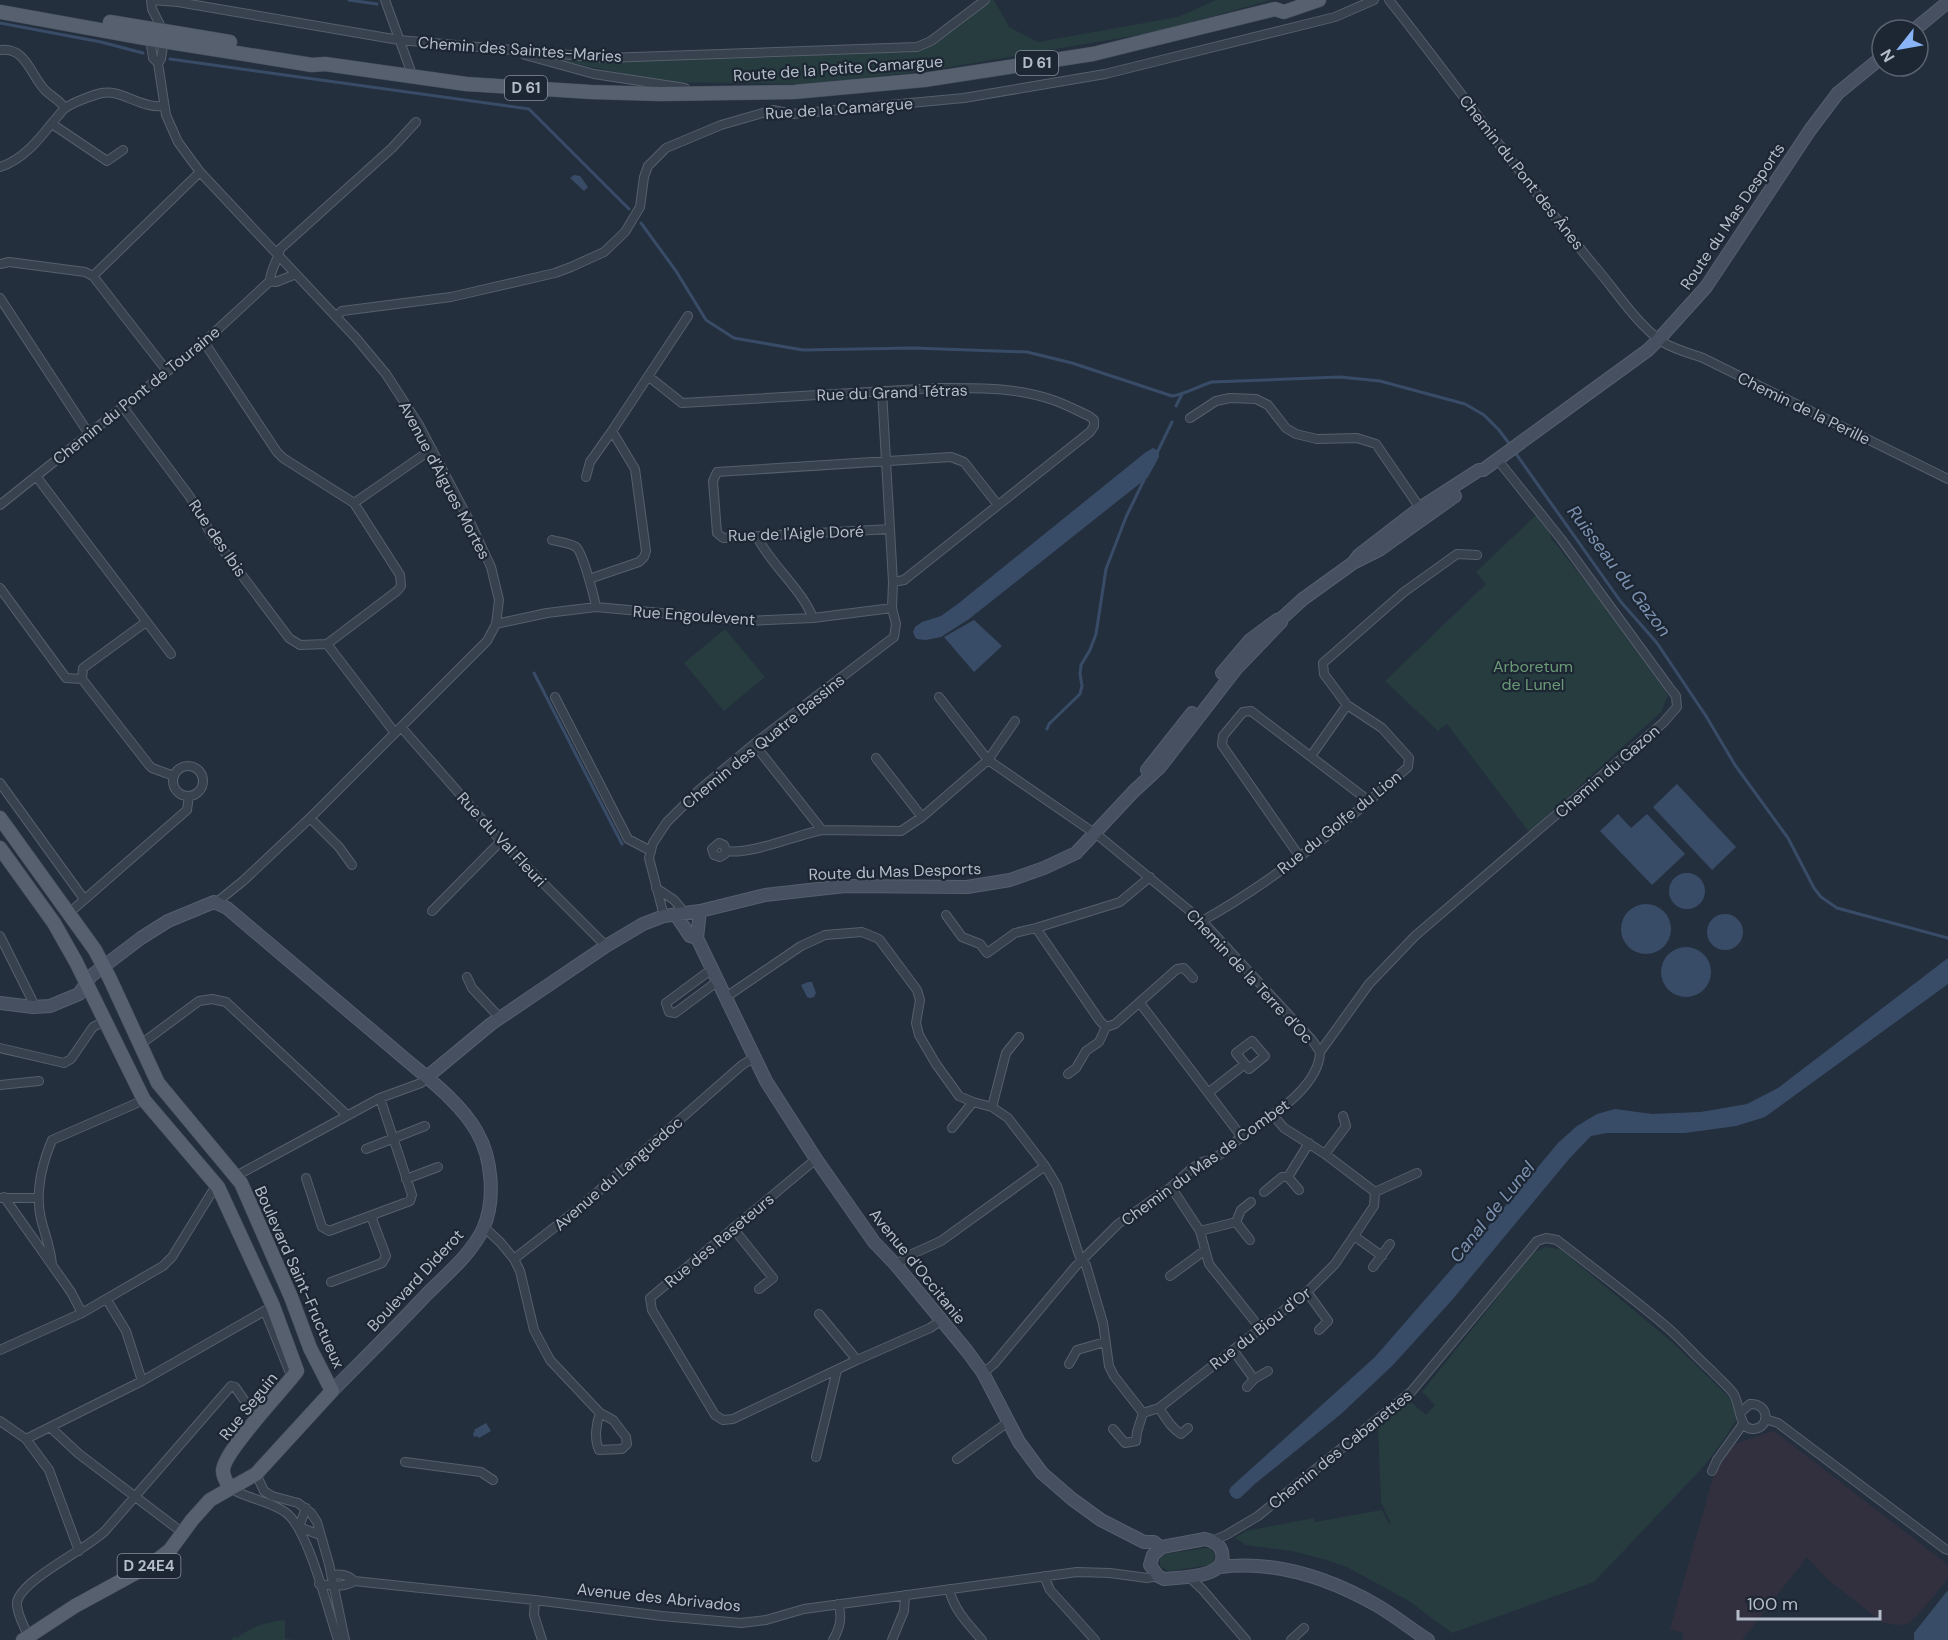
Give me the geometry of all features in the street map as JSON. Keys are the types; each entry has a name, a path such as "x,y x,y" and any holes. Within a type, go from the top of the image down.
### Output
{"main road":[{"name":"Route de la Petite Camargue","path":"1275,9 1279,4 1290,0"},
{"name":"Route de la Petite Camargue","path":"0,12 312,58 325,64 466,84 660,94 794,92 963,75 1092,54 1275,9 1284,12 1319,0"},
{"name":"Route de la Petite Camargue","path":"0,4 148,34"},
{"name":"Boulevard Saint-Fructueux","path":"0,818 69,913 104,966 158,1083 236,1176 291,1297 310,1348 332,1391"},
{"path":"0,848 54,923 144,1100 218,1187 269,1309"},
{"path":"54,923 69,913"},
{"name":"Boulevard Saint-Fructueux","path":"218,1187 236,1176"},
{"name":"Rue Seguin","path":"230,1488 223,1472 225,1461 258,1416 297,1371 269,1309"},
{"name":"Boulevard Diderot","path":"230,1488 256,1474 332,1391"},
{"name":"D 24E4","path":"11,1640 25,1635 152,1564 170,1550 210,1500 230,1488"}],"street":[{"path":"385,0 413,77"},
{"name":"Chemin des Saintes-Maries","path":"152,3 178,2 399,40 605,58 906,49 917,47 931,40 985,0"},
{"name":"Rue de la Camargue","path":"336,316 342,311 451,297 555,273 604,252 633,221 640,207 644,177 653,160 666,148 721,125 773,110 792,114 964,98 1105,74 1335,17 1374,0"},
{"name":"Chemin du Pont des Ânes","path":"1389,0 1431,52 1547,208 1638,319 1659,339"},
{"path":"1929,18 1948,2"},
{"path":"148,34 148,13 152,3"},
{"path":"152,3 163,35"},
{"name":"Avenue d'Aigues Mortes","path":"148,34 153,58 158,63 165,106 178,142 200,172 357,338 386,374 419,425 491,567 499,600 496,624"},
{"name":"Avenue d'Aigues Mortes","path":"158,63 161,59 163,35"},
{"path":"0,50 6,49 25,58 46,92 60,101 65,108"},
{"path":"505,50 594,74 728,93"},
{"name":"Route du Mas Desports","path":"426,1077 500,1018 606,946 643,924 765,895 845,886 967,887 1010,880 1076,853 1134,791 1136,784 1176,741 1240,650 1253,643 1277,620 1353,563 1359,555 1423,512 1467,487 1482,474 1483,470 1500,457 1648,350 1706,286 1809,130 1838,93 1870,67"},
{"path":"0,167 9,164 28,150 65,108 104,93 112,93 157,107 165,106"},
{"path":"279,255 279,249 392,148 416,122"},
{"path":"52,124 107,161 123,150"},
{"path":"93,276 200,172"},
{"name":"Chemin du Pont de Touraine","path":"0,505 204,342 270,281 270,274 279,255"},
{"path":"0,264 9,262 85,272 93,276 167,371"},
{"name":"Chemin du Pont de Touraine","path":"270,281 276,282 296,274"},
{"path":"0,298 89,434"},
{"path":"586,477 590,462 688,316"},
{"name":"Chemin de la Perille","path":"1659,339 1667,345 1703,358 1948,478"},
{"path":"204,342 283,458 354,502 400,575 401,586 397,591 327,644"},
{"name":"Rue du Grand Tétras","path":"648,376 682,403 948,388 1017,392 1051,399 1094,420 1094,426 1090,432 904,580 893,582"},
{"path":"882,391 893,582 892,608"},
{"path":"1190,418 1216,401 1230,398 1256,399 1268,405 1286,428 1296,434 1317,439 1357,438 1376,444 1423,512"},
{"name":"Rue des Ibis","path":"123,407 190,497 211,534 289,638 300,645 327,644"},
{"path":"589,579 639,562 646,551 635,469 612,431"},
{"path":"354,502 432,449"},
{"path":"886,460 951,457 964,462 998,505"},
{"name":"Chemin du Gazon","path":"1320,1052 1369,984 1415,936 1663,723 1677,707 1676,696 1500,457"},
{"name":"Rue de l'Aigle Doré","path":"886,460 717,472 713,482 717,533 723,538 890,529"},
{"path":"36,476 171,654"},
{"path":"757,537 764,551 808,607 813,618"},
{"path":"552,540 575,546 579,552 596,608"},
{"name":"Rue du Golfe du Lion","path":"1202,921 1224,909 1300,857 1408,767 1408,758 1382,728 1347,705 1324,674 1323,663 1404,592 1448,560 1457,554 1477,555"},
{"path":"0,588 66,678 82,679"},
{"name":"Rue Engoulevent","path":"496,624 547,613 596,608 748,621 813,618 892,608"},
{"name":"Chemin des Quatre Bassins","path":"651,851 657,834 699,790 754,744 894,637 896,624 892,608"},
{"path":"146,622 83,668 82,679 149,765 174,776"},
{"path":"0,1003 33,1007 50,1006 79,994 86,982 141,938 168,921 201,906 217,902 243,881 310,818 487,641 496,624"},
{"name":"Rue du Val Fleuri","path":"327,644 398,730 501,841 606,946"},
{"path":"555,697 628,839 651,851 650,866 656,888 675,915"},
{"name":"Chemin de la Terre d'Oc","path":"939,697 988,760 1095,833 1202,921 1312,1040 1320,1052"},
{"path":"1311,756 1347,705"},
{"path":"1300,857 1221,745 1223,736 1243,712 1251,711 1369,801"},
{"path":"726,851 733,852 766,845 822,830 901,831 922,818 988,760 1015,721"},
{"path":"754,744 822,830"},
{"path":"876,758 922,818"},
{"path":"187,766 201,773 202,783 200,790 189,796 177,791 173,784 174,776 179,769 187,766"},
{"path":"0,783 84,899"},
{"path":"69,913 187,810 189,796"},
{"path":"310,818 339,847 352,865"},
{"path":"432,911 501,841"},
{"path":"946,915 962,937 980,944 987,953 1015,933 1120,902 1150,877"},
{"path":"656,888 674,900 675,915"},
{"name":"Boulevard Diderot","path":"217,902 227,908 426,1077 463,1112 482,1142 490,1170 490,1201 483,1228 465,1256 332,1391"},
{"path":"697,938 700,911"},
{"name":"Avenue d'Occitanie","path":"675,915 690,936 697,938 766,1081 816,1159 874,1242 896,1264 983,1373 1019,1442 1042,1473 1072,1499 1101,1520 1144,1542 1149,1552 1155,1556 1158,1576"},
{"path":"1036,928 1106,1028"},
{"path":"726,997 801,946 825,936 862,932 879,939 917,990 920,1000 916,1023 919,1035 958,1096 992,1107 1008,1118 1045,1166 1057,1186 1079,1255 1086,1265 1103,1323 1109,1366 1114,1376 1143,1413 1136,1441 1125,1443 1113,1429"},
{"path":"0,936 33,1002 33,1007"},
{"path":"1068,1074 1076,1068 1086,1051 1099,1042 1106,1028 1115,1024 1177,969 1184,968 1193,978"},
{"path":"712,969 666,1003 666,1008 669,1012 675,1013 718,981"},
{"path":"467,977 472,988 500,1018"},
{"path":"141,1044 199,1001 212,999 226,1002 347,1115"},
{"path":"1140,1003 1241,1136"},
{"path":"0,1048 64,1063 71,1059 93,1027 105,1021"},
{"path":"992,1107 1006,1053 1019,1037"},
{"name":"Chemin du Mas de Combet","path":"983,1373 994,1364 1061,1283 1118,1224 1171,1187 1190,1170 1222,1154 1241,1136 1296,1096 1314,1077 1320,1052"},
{"name":"Avenue du Languedoc","path":"514,1259 578,1209 742,1065 755,1057"},
{"path":"1209,1093 1245,1064"},
{"path":"236,1176 380,1098 421,1083 426,1077"},
{"path":"0,1085 39,1081"},
{"path":"306,1178 322,1227 329,1231 410,1201 412,1195 380,1098"},
{"path":"52,1265 39,1198 44,1159 52,1140 144,1100"},
{"path":"951,1128 973,1102"},
{"path":"1272,1114 1284,1128 1325,1154 1375,1192 1417,1173"},
{"path":"1325,1154 1346,1126 1343,1116"},
{"path":"366,1149 425,1126"},
{"path":"1288,1177 1309,1143"},
{"name":"Rue des Raseteurs","path":"816,1159 650,1298 652,1310 715,1415 723,1420 733,1419 837,1370"},
{"path":"896,1264 909,1255 941,1241 1045,1166"},
{"path":"406,1179 438,1167"},
{"path":"1263,1192 1282,1177 1288,1177 1299,1190"},
{"path":"0,1350 107,1300 168,1262 212,1192 218,1187"},
{"path":"1171,1187 1200,1231 1209,1264 1260,1328"},
{"name":"Rue du Biou d'Or","path":"1143,1413 1159,1408 1307,1292 1335,1264 1374,1206 1375,1192"},
{"path":"2,1198 39,1198"},
{"path":"2,1198 71,1292 82,1313"},
{"path":"1236,1222 1241,1210 1251,1202"},
{"path":"331,1282 382,1263 386,1256 371,1216"},
{"path":"1200,1231 1236,1222"},
{"path":"1236,1222 1250,1240"},
{"path":"483,1228 500,1242 514,1259 523,1281 534,1330 550,1360 600,1413 613,1420 626,1437 627,1444 622,1449 599,1450 597,1422 600,1413"},
{"path":"733,1228 773,1278 759,1289"},
{"path":"1354,1236 1382,1256"},
{"name":"Chemin des Cabanettes","path":"1202,1589 1226,1535 1263,1512 1411,1392 1537,1241 1546,1238 1557,1239 1669,1329 1734,1393"},
{"path":"1373,1268 1390,1244"},
{"path":"1170,1276 1204,1251"},
{"path":"1307,1292 1328,1321 1319,1330"},
{"path":"107,1300 126,1331 142,1381"},
{"path":"26,1439 142,1381 269,1309"},
{"path":"819,1314 857,1360"},
{"path":"816,1457 837,1370 930,1328 942,1320"},
{"path":"1069,1364 1077,1350 1105,1342"},
{"path":"1233,1350 1254,1379"},
{"path":"1247,1387 1254,1379 1268,1371"},
{"path":"25,1635 16,1604 21,1592 45,1572 95,1541 231,1386 235,1387 258,1416"},
{"path":"1734,1393 1742,1396 1750,1404 1761,1407 1766,1415 1761,1426 1754,1429 1743,1424"},
{"path":"1712,1471 1717,1460 1743,1424 1734,1393"},
{"path":"1741,1412 1750,1404"},
{"path":"1159,1408 1171,1426 1181,1434 1188,1428"},
{"path":"1765,1419 1778,1423 1948,1550"},
{"path":"0,1421 26,1439 49,1470 79,1551"},
{"path":"957,1459 1008,1422"},
{"path":"50,1427 79,1454 183,1533"},
{"path":"405,1462 481,1472 493,1480"},
{"path":"256,1474 264,1491 272,1496 298,1503 306,1508 317,1522 345,1640"},
{"path":"230,1488 249,1498 272,1504 288,1513 299,1527 338,1640"},
{"path":"299,1527 306,1508"},
{"path":"299,1527 320,1535"},
{"path":"1138,1577 1155,1556 1205,1539 1217,1556 1239,1564 1281,1568 1344,1588 1380,1607 1428,1640"},
{"path":"1158,1576 1164,1579 1188,1576 1217,1556"},
{"name":"Avenue des Abrivados","path":"331,1575 340,1574 354,1581 741,1623 766,1620 804,1609 1077,1572 1138,1577 1158,1576"},
{"path":"320,1584 331,1575"},
{"path":"1044,1576 1050,1590 1095,1640"},
{"path":"1188,1576 1246,1640"},
{"name":"Avenue des Abrivados","path":"333,1586 350,1584 354,1581"},
{"path":"320,1584 333,1586"},
{"path":"949,1589 951,1600 958,1613 982,1640"},
{"path":"892,1640 904,1611 904,1595"},
{"path":"536,1600 534,1615 542,1640"},
{"path":"833,1640 841,1619 838,1604"},
{"path":"1291,1640 1305,1628"}],"shaded area":[{"path":"1774,1431 1948,1565 1948,1579 1916,1617 1907,1624 1895,1625 1882,1622 1826,1578 1807,1557 1742,1640 1683,1640 1683,1633 1670,1629 1712,1481 1723,1454 1735,1444"}],"green space":[{"path":"989,0 994,0 1009,27 1038,42 1178,17 1216,0 1271,0 1156,32 927,71 805,84 664,82 539,56 629,61 779,57 880,51 906,53 918,50"},
{"name":"Arboretum de Lunel","path":"1536,515 1668,695 1661,712 1529,832 1447,724 1438,731 1385,681 1486,584 1476,572"},
{"path":"725,629 765,677 724,711 684,663"},
{"path":"1546,1247 1560,1249 1672,1342 1729,1397 1735,1407 1736,1420 1705,1465 1594,1582 1452,1633 1409,1601 1349,1568 1292,1551 1246,1545 1235,1538 1246,1531 1314,1518 1315,1522 1382,1510 1389,1524 1381,1502 1378,1426 1405,1404 1412,1403 1426,1415 1435,1405 1422,1392 1534,1252"},
{"path":"1211,1549 1215,1555 1210,1565 1169,1571 1160,1566 1160,1559 1165,1554"},
{"path":"285,1620 285,1639 295,1640 231,1640 260,1625"}],"water":[{"path":"574,175 580,176 588,187 584,191 570,178"},
{"path":"1153,448 1159,451 1159,457 1148,477 969,619 941,637 926,640 915,637 913,632 915,627 922,622 941,616 959,603"},
{"path":"974,620 1002,646 974,672 944,637"},
{"path":"1677,784 1736,847 1712,870 1653,807"},
{"path":"1618,814 1631,828 1647,814 1685,854 1652,885 1600,831"},
{"path":"1687,873 1699,879 1705,891 1699,903 1687,909 1675,903 1669,891 1675,879"},
{"path":"1646,904 1655,906 1666,915 1671,929 1669,938 1660,949 1646,954 1637,952 1626,943 1621,929 1623,920 1632,909"},
{"path":"1725,914 1738,919 1743,932 1738,945 1725,950 1712,945 1707,932 1712,919"},
{"path":"1686,947 1704,954 1711,972 1704,990 1686,997 1668,990 1661,972 1668,954"},
{"name":"Canal de Lunel","path":"1948,958 1948,984 1765,1117 1736,1126 1685,1133 1607,1133 1591,1136 1569,1159 1452,1300 1393,1365 1341,1414 1240,1498 1236,1499 1231,1496 1229,1491 1231,1487 1375,1357 1558,1143 1577,1126 1597,1114 1615,1109 1652,1114 1701,1112 1747,1104 1778,1088"},
{"path":"812,982 816,993 814,997 807,997 801,985"},
{"path":"486,1423 491,1431 479,1438 474,1437 474,1430"},
{"path":"1948,1590 1948,1640 1914,1640 1914,1633"}],"waterway":[{"path":"349,0 377,4"},
{"path":"0,23 101,42 143,53"},
{"path":"170,59 529,109 629,209"},
{"path":"641,223 676,271 706,320 734,338 803,350 913,348 1027,352 1072,363 1172,396 1212,382 1340,377 1380,381 1465,404 1484,415 1511,446"},
{"path":"1176,406 1182,394"},
{"path":"1157,453 1172,422"},
{"name":"Ruisseau du Gazon","path":"1514,451 1621,602 1657,643 1706,716 1735,765 1788,838 1821,897 1837,908 1948,938"},
{"path":"1047,729 1049,724 1080,694 1081,665 1096,634 1106,569 1126,517 1145,478"},
{"path":"534,673 622,844"}]}
